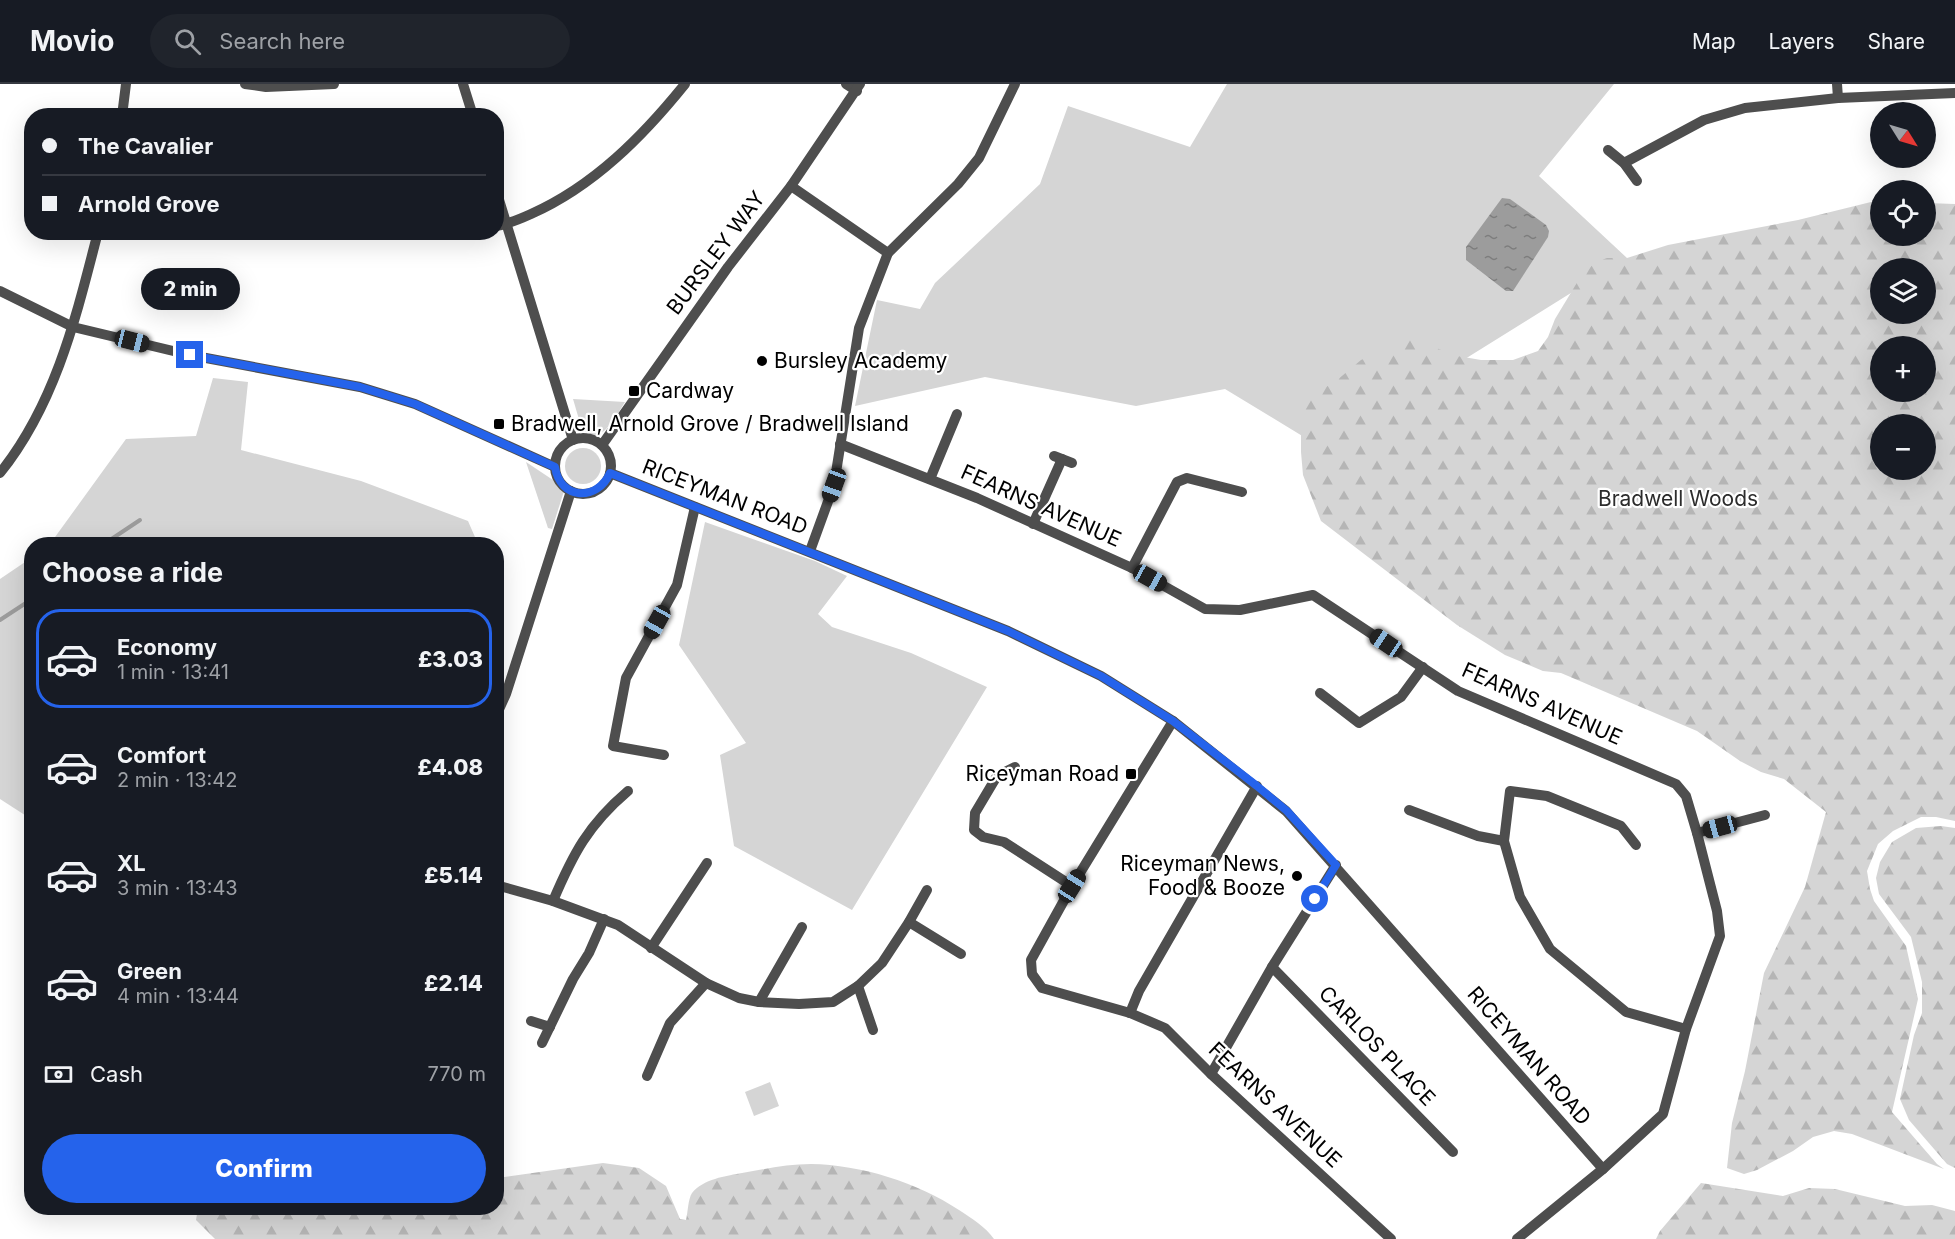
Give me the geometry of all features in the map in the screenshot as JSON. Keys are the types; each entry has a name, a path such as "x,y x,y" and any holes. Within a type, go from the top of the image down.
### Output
{"street":[{"path":"123,108 126,84"},
{"path":"245,84 266,87 334,84"},
{"path":"463,84 470,108"},
{"path":"504,224 544,208 572,192 605,168 656,120 685,84"},
{"path":"846,84 859,87"},
{"path":"810,551 834,485 859,328 888,253 958,184 980,158 1015,84"},
{"path":"1837,84 1838,98"},
{"name":"BURSLEY WAY","path":"602,445 728,267 791,186 859,87"},
{"path":"1624,163 1704,120 1745,108 1838,98 1955,93"},
{"path":"1608,150 1624,163 1637,181"},
{"path":"791,186 888,253"},
{"path":"504,231 573,440"},
{"path":"0,473 17,450 43,405 73,327 96,240"},
{"path":"0,291 73,327 190,355 360,387 415,404 555,467"},
{"path":"930,479 957,414"},
{"path":"582,438 592,440 602,445 608,453 611,462 610,473 606,482 597,490 588,493 571,491 560,482 555,467 556,457 561,448 573,440 582,438"},
{"name":"FEARNS AVENUE","path":"840,444 977,498 1132,568 1205,609 1240,610 1313,595 1458,691 1676,784 1686,796 1697,833 1717,911 1720,936 1686,1029 1662,1114 1603,1169 1517,1239"},
{"path":"1033,524 1063,460"},
{"name":"RICEYMAN ROAD","path":"610,473 1008,631 1101,676 1173,721 1287,811 1603,1169"},
{"path":"1132,568 1177,482 1187,478 1234,494"},
{"path":"504,698 571,491"},
{"path":"664,755 613,746 626,678 677,585 695,507"},
{"path":"1320,693 1359,723 1401,697 1423,668"},
{"name":"FEARNS AVENUE","path":"1173,721 1072,886 1031,960 1032,974 1042,988 1130,1013 1165,1028 1211,1074 1391,1239"},
{"path":"1015,766 998,776 975,813 975,830 983,837 1004,842 1072,886"},
{"path":"1130,1013 1139,991 1257,786"},
{"path":"553,902 572,858 584,839 598,821 628,791"},
{"path":"1636,845 1621,826 1547,796 1510,791 1504,841 1520,897 1550,949 1626,1012 1686,1029"},
{"path":"1409,810 1478,836 1504,841"},
{"path":"1697,833 1765,815"},
{"path":"651,948 707,863"},
{"path":"1211,1074 1272,967 1336,865"},
{"path":"504,887 618,925 706,983 739,998 799,1005 832,1002 858,986 882,963 927,890"},
{"path":"542,1043 604,919"},
{"path":"909,922 961,954"},
{"path":"759,1002 802,927"},
{"name":"CARLOS PLACE","path":"1272,967 1453,1152"},
{"path":"647,1076 670,1023 706,983"},
{"path":"858,986 873,1030"},
{"path":"531,1021 549,1027"}],"green space":[{"path":"1227,84 1614,84 1539,176 1627,258 1322,448 1225,389 1136,406 985,377 855,406 877,300 920,309 935,283 1040,184 1068,106 1190,147"},
{"name":"Bradwell Woods","path":"1870,202 1870,246 1936,246 1936,203 1955,204 1955,821 1921,817 1893,831 1878,844 1867,871 1874,901 1906,946 1918,999 1892,1112 1937,1164 1944,1169 1852,1134 1834,1131 1813,1137 1793,1151 1757,1170 1744,1174 1727,1168 1732,1123 1745,1071 1764,973 1805,887 1826,812 1784,779 1761,772 1740,761 1697,731 1561,673 1543,671 1505,655 1457,625 1321,521 1303,475 1301,424 1307,398 1336,381 1361,360 1413,337 1452,355 1481,360 1513,360 1538,351 1578,281 1594,263 1607,258 1627,258 1668,245 1798,220"},
{"path":"213,378 248,382 241,450 361,481 468,521 475,537 55,537 126,439 196,436"},
{"path":"573,399 625,402 602,433 590,436 581,424"},
{"path":"583,448 595,454 601,466 595,478 583,484 571,478 565,466 571,454"},
{"path":"526,462 565,488 552,529 548,528"},
{"path":"705,522 815,561 847,576 818,614 832,627 911,653 987,687 852,910 734,846 720,755 746,743 679,645"},
{"path":"24,563 24,814 0,799 0,579"},
{"path":"1941,826 1955,828 1955,1168 1947,1164 1909,1120 1900,1099 1914,1035 1922,1013 1922,982 1911,937 1879,894 1876,878 1880,862 1892,842 1916,828"},
{"path":"770,1082 779,1106 754,1116 745,1092"},
{"path":"603,1163 639,1168 666,1186 680,1219 686,1220 692,1193 702,1184 715,1179 794,1165 830,1165 888,1177 925,1191 973,1220 994,1239 215,1239 196,1220 197,1215 504,1215 504,1177"},
{"path":"1701,1183 1783,1196 1809,1188 1835,1189 1905,1206 1932,1205 1955,1211 1955,1239 1656,1239 1660,1231"}],"water":[{"path":"1502,198 1510,199 1546,225 1549,231 1548,237 1513,291 1506,291 1466,260 1466,247"}],"waterway":[{"path":"114,537 140,520"},
{"path":"0,620 24,604"}],"place":[{"name":"Bursley Academy","path":"762,361"},
{"name":"Cardway","path":"634,391"},
{"name":"Bradwell, Arnold Grove / Bradwell Island","path":"499,424"},
{"name":"Riceyman Road","path":"1131,774"},
{"name":"Riceyman News, Food & Booze","path":"1297,876"}],"route":[{"path":"190,355 360,387 415,404 555,467 560,482 571,491 588,493 597,490 606,482 610,473 1026,639 1101,676 1173,721 1287,811 1336,865 1315,899"}]}
